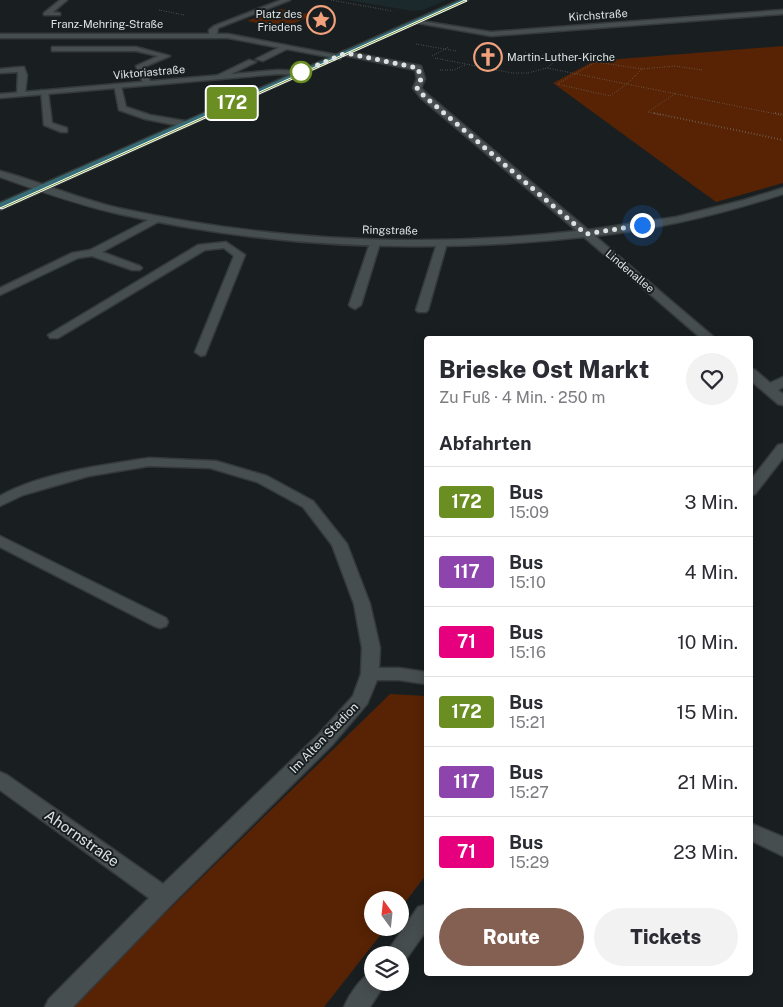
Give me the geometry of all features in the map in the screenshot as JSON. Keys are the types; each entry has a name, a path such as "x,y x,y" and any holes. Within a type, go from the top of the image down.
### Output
{"main road":[{"path":"0,208 465,0"}],"street":[{"path":"58,14 46,14 64,0"},
{"path":"287,0 216,27 213,30 213,35 342,55"},
{"name":"Kirchstraße","path":"415,22 491,34 783,12"},
{"name":"Franz-Mehring-Straße","path":"0,36 213,35"},
{"path":"218,77 287,47"},
{"path":"55,49 136,48 166,56 140,66 147,83"},
{"name":"Lindenallee","path":"342,55 418,68 421,79 417,88 424,96 706,336"},
{"path":"0,70 21,69 23,74 21,94"},
{"name":"Viktoriastraße","path":"0,96 286,71 300,73"},
{"path":"117,86 122,108 148,117 185,124"},
{"path":"44,92 48,125 64,130"},
{"name":"Ringstraße","path":"0,174 108,210 154,220 235,232 375,242 442,243 586,234 721,210 783,191"},
{"path":"0,292 76,255 93,253 154,220"},
{"path":"226,245 235,232"},
{"path":"355,305 375,242"},
{"path":"422,310 442,243"},
{"path":"54,335 202,247 226,245 240,255 201,352"},
{"path":"93,253 136,268"},
{"path":"753,376 783,401"},
{"path":"770,390 783,381"},
{"path":"753,487 783,448"},
{"name":"Im Alten Stadion","path":"0,502 18,492 87,472 149,462 211,464 262,479 308,504 339,544 362,604 370,648 370,674 361,699 325,740 164,897 57,1007"},
{"path":"0,541 160,622"},
{"path":"370,674 398,674 424,678"},
{"name":"Ahornstraße","path":"0,780 164,897"},
{"path":"753,832 783,847"},
{"path":"403,946 424,917"},
{"path":"356,1007 368,991"}],"path":[{"path":"331,0 428,17"},
{"path":"422,45 456,51"},
{"path":"428,57 512,73 528,73 547,68 783,115"},
{"path":"642,69 627,84 610,96 557,84 596,62 642,69 674,66 702,70"},
{"path":"676,93 648,112 783,140"}],"shaded area":[{"path":"348,0 446,0 423,10 413,11"},
{"path":"280,9 314,15 282,28 247,21"},
{"path":"783,46 783,183 716,202 553,83 594,61"},
{"path":"390,694 424,696 424,878 409,897 409,891 364,891 364,936 380,936 372,946 364,946 364,956 324,1007 69,1007"}],"bus line":[{"name":"172","path":"0,208 465,0"}],"place":[{"name":"Platz des Friedens","path":"321,20"},
{"name":"Martin-Luther-Kirche","path":"488,57"}],"route":[{"path":"301,72 346,53 418,68 421,79 417,88 424,96 586,234 642,225"}]}
